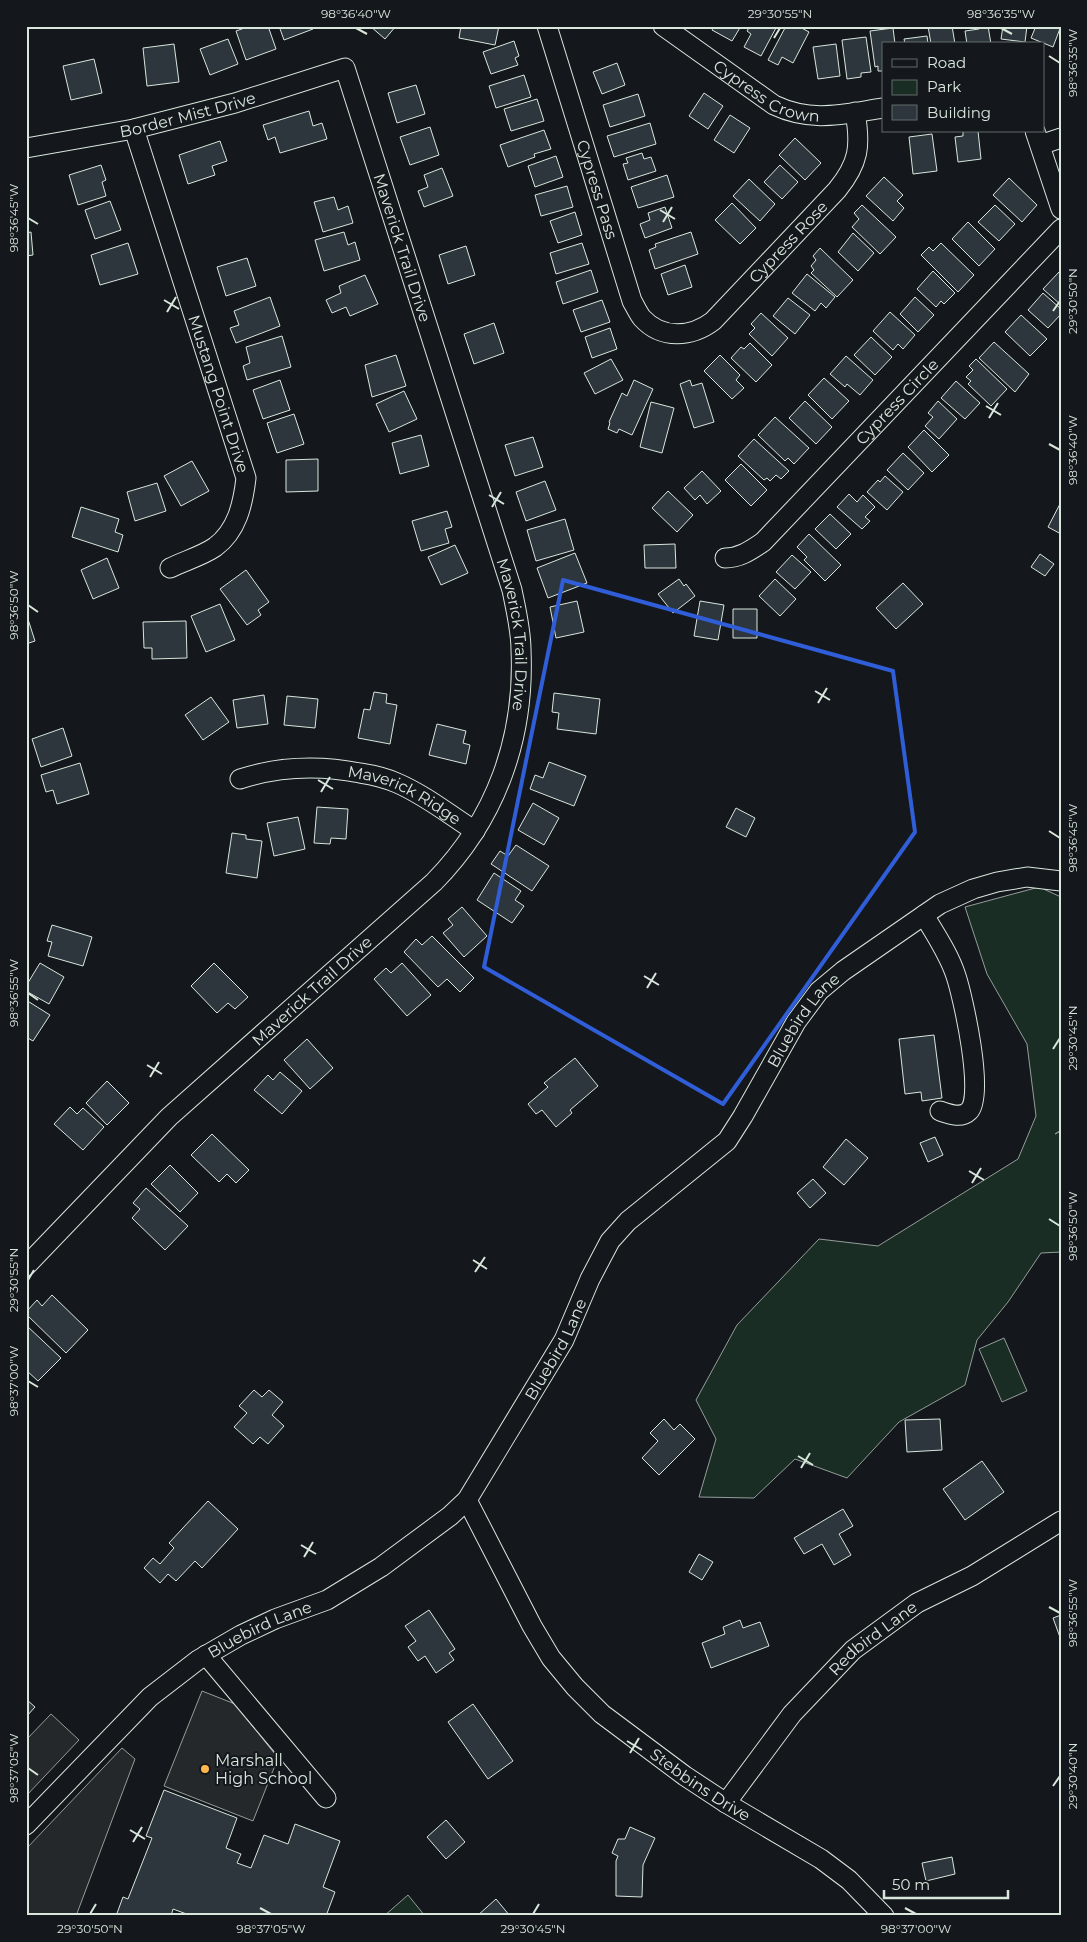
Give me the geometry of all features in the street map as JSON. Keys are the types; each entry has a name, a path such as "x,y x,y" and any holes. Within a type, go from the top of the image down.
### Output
{"street":[{"name":"Cypress Pass","path":"546,26 632,301 640,316 646,322 661,331 672,334"},
{"name":"Cypress Crown","path":"663,26 774,105 785,110 808,116 882,108"},
{"name":"Border Mist Drive","path":"26,148 134,129 235,103 345,68"},
{"name":"Maverick Trail Drive","path":"26,1266 169,1118 434,882 452,863 475,831 501,779 512,745 521,684 522,649 512,590 345,68"},
{"name":"Cypress Rose","path":"672,334 694,332 713,321 850,175 857,153 858,131 855,112"},
{"name":"Mustang Point Drive","path":"134,129 246,478 244,501 226,537 214,547 170,568"},
{"path":"1061,138 1037,138 1055,173 1061,209"},
{"name":"Cypress Circle","path":"724,558 733,558 747,553 763,542 1061,229"},
{"name":"Maverick Ridge","path":"240,779 258,773 282,769 314,767 336,768 373,775 397,782 475,831"},
{"name":"Bluebird Lane","path":"26,1824 150,1697 198,1660 240,1635 275,1619 327,1600 381,1567 450,1516 467,1500 564,1340 590,1279 610,1241 628,1221 727,1142 796,1022 819,991 843,971 940,904 973,889 997,882 1027,877 1061,882"},
{"path":"924,915 956,975 966,1014 972,1052 974,1099 971,1110 964,1115 954,1116 940,1111"},
{"name":"Stebbins Drive","path":"467,1500 532,1626 551,1658 575,1687 602,1714 631,1738 726,1803 821,1859 849,1880 884,1916"},
{"name":"Redbird Lane","path":"726,1803 792,1714 853,1650 918,1603 972,1576 1061,1521"},
{"path":"206,1655 326,1798"}],"highlighted area":[{"path":"563,580 893,671 915,832 723,1104 484,967"}],"green space":[{"path":"1039,887 1061,897 1061,1130 1055,1134 1061,1131 1061,1252 1041,1253 1008,1302 977,1340 965,1385 899,1422 847,1478 795,1459 754,1498 699,1497 716,1439 696,1400 737,1325 819,1239 878,1246 1018,1159 1036,1116 1027,1044 987,974 965,907"},
{"path":"1004,1338 1027,1391 1002,1402 979,1349"},
{"path":"408,1895 425,1916 384,1916"}],"shaded area":[{"path":"202,1691 235,1704 278,1758 253,1821 164,1786"},
{"path":"51,1714 79,1740 26,1796 26,1740"},
{"path":"122,1748 135,1759 76,1916 26,1916 26,1849"}],"building":[{"path":"250,26 268,26 276,49 246,60 236,31"},
{"path":"279,26 312,26 313,29 284,40"},
{"path":"370,26 396,26 385,39"},
{"path":"461,26 499,26 495,45 459,38"},
{"path":"714,26 741,26 732,41 712,30"},
{"path":"750,26 777,26 761,56 744,47 751,34 747,31"},
{"path":"786,26 798,26 809,32 793,63 782,57 778,65 768,60"},
{"path":"928,26 952,26 955,42 931,42"},
{"path":"979,26 988,26 991,42 967,42 965,31 979,29"},
{"path":"1003,26 1027,26 1025,42 1001,39"},
{"path":"1036,26 1061,26 1053,47 1031,38"},
{"path":"893,28 895,42 882,42 882,71 878,71 878,66 875,67 870,31"},
{"path":"927,36 928,42 905,42 904,39"},
{"path":"866,37 871,72 861,73 861,77 847,79 842,40"},
{"path":"228,39 238,64 210,75 200,49"},
{"path":"514,41 519,56 515,58 518,65 491,74 483,52"},
{"path":"174,44 179,82 147,86 143,48"},
{"path":"836,44 840,76 818,79 813,47"},
{"path":"94,59 102,93 71,100 63,66"},
{"path":"617,63 625,85 602,94 593,72"},
{"path":"524,75 531,97 496,108 489,86"},
{"path":"416,85 425,114 397,123 388,93"},
{"path":"704,93 723,106 708,129 689,116"},
{"path":"638,94 645,116 610,127 603,105"},
{"path":"537,99 544,121 511,131 504,109"},
{"path":"309,111 313,126 322,123 327,139 280,153 275,137 268,140 263,125"},
{"path":"730,115 750,128 734,153 714,140"},
{"path":"650,123 656,144 614,157 607,136"},
{"path":"430,127 439,155 410,165 400,137"},
{"path":"544,130 551,149 534,154 535,157 508,167 500,145"},
{"path":"963,132 978,132 981,159 958,162 955,137 963,136"},
{"path":"932,134 937,171 913,174 909,137"},
{"path":"795,138 821,163 805,180 779,155"},
{"path":"220,141 227,161 212,166 215,175 188,184 179,155"},
{"path":"642,153 644,159 651,157 656,171 628,180 623,164 628,163 626,158"},
{"path":"556,156 563,177 535,187 528,166"},
{"path":"101,165 106,180 102,182 106,196 78,205 69,175"},
{"path":"780,165 798,182 782,199 764,182"},
{"path":"442,168 453,196 424,207 418,191 428,187 424,175"},
{"path":"667,175 674,197 638,208 631,187"},
{"path":"884,177 903,195 897,201 904,208 893,221 866,196"},
{"path":"1009,178 1037,205 1022,222 993,195"},
{"path":"749,179 775,204 760,221 733,196"},
{"path":"567,186 573,207 541,216 535,195"},
{"path":"334,197 338,210 348,206 353,223 323,232 314,202"},
{"path":"110,201 121,230 95,239 85,210"},
{"path":"732,203 756,228 740,244 715,220"},
{"path":"862,205 896,237 880,254 852,227 859,219 854,213"},
{"path":"995,205 1015,224 999,241 978,222"},
{"path":"665,207 672,228 645,238 640,224 650,220 648,213"},
{"path":"575,212 582,235 558,243 550,221"},
{"path":"968,222 995,249 979,266 952,239"},
{"path":"31,232 33,255 26,256 26,233"},
{"path":"344,232 348,245 355,242 360,260 324,271 315,240"},
{"path":"691,232 698,254 655,269 649,250 656,247 655,244"},
{"path":"853,233 874,253 858,271 838,252"},
{"path":"128,243 138,274 100,285 91,255"},
{"path":"582,243 589,264 556,274 550,253"},
{"path":"941,243 974,275 958,292 921,255 929,247 933,251"},
{"path":"466,246 475,275 448,284 439,255"},
{"path":"820,248 853,280 837,297 811,273 814,270 811,266 816,260 813,256"},
{"path":"247,258 256,286 226,296 217,267"},
{"path":"685,265 692,287 668,295 661,274"},
{"path":"591,270 598,292 563,304 556,282"},
{"path":"933,271 955,293 944,304 941,301 936,307 917,289"},
{"path":"1059,272 1061,273 1061,305 1043,289"},
{"path":"807,274 835,297 826,308 821,303 815,311 792,293"},
{"path":"365,275 378,304 350,316 346,307 332,313 326,300 341,293 339,286"},
{"path":"1043,293 1061,309 1061,314 1048,328 1028,310"},
{"path":"270,297 280,326 236,343 230,328 239,325 234,311"},
{"path":"915,297 934,315 918,332 900,314"},
{"path":"788,298 810,315 795,334 773,316"},
{"path":"602,300 610,322 581,332 573,310"},
{"path":"890,312 915,335 903,349 898,344 893,350 873,331"},
{"path":"761,313 788,338 772,356 749,334 755,328 751,324"},
{"path":"1021,315 1047,339 1030,356 1005,332"},
{"path":"494,323 504,353 474,364 464,334"},
{"path":"610,328 617,349 592,358 585,337"},
{"path":"282,336 291,367 247,380 243,366 250,363 246,347"},
{"path":"871,337 892,357 875,375 854,355"},
{"path":"994,342 1029,374 1015,392 979,358"},
{"path":"750,343 772,365 756,382 731,358 741,347 744,349"},
{"path":"396,355 406,386 372,397 365,365"},
{"path":"720,355 740,375 736,380 744,388 732,399 704,371"},
{"path":"846,356 873,380 860,395 847,384 845,387 830,374"},
{"path":"611,359 623,380 595,394 584,373"},
{"path":"976,359 1007,389 991,406 968,384 971,381 966,377 973,370 969,366"},
{"path":"824,378 849,401 832,419 808,395"},
{"path":"280,380 290,410 263,419 253,390"},
{"path":"634,380 653,389 632,435 619,429 617,433 608,429 609,422 622,393 627,396"},
{"path":"690,380 692,386 702,383 714,422 694,428 680,384"},
{"path":"956,381 980,403 965,419 941,398"},
{"path":"404,391 417,419 389,432 376,404"},
{"path":"805,401 832,427 816,444 789,418"},
{"path":"938,401 957,419 939,439 925,426 933,417 928,413"},
{"path":"651,402 674,408 662,453 640,447"},
{"path":"294,414 304,444 277,453 267,423"},
{"path":"775,417 809,448 794,464 788,458 785,461 758,435"},
{"path":"924,430 949,455 932,472 908,447"},
{"path":"421,435 429,466 400,474 392,443"},
{"path":"533,437 543,467 515,476 505,445"},
{"path":"754,439 789,471 781,479 776,475 770,481 767,478 764,480 738,456"},
{"path":"903,453 924,473 908,490 887,470"},
{"path":"318,459 318,491 286,492 286,460"},
{"path":"192,461 209,491 181,506 164,476"},
{"path":"741,464 767,490 751,506 725,480"},
{"path":"702,471 721,491 707,504 700,495 695,500 684,488"},
{"path":"885,476 903,492 887,510 867,492 878,480 880,482"},
{"path":"545,481 556,510 526,521 516,492"},
{"path":"157,483 166,511 135,521 127,492"},
{"path":"668,491 693,515 677,532 652,508"},
{"path":"849,494 857,502 863,495 875,507 865,517 870,521 862,529 837,507"},
{"path":"1061,502 1061,534 1048,527"},
{"path":"81,507 119,519 115,532 123,535 118,552 72,537"},
{"path":"447,511 452,527 445,529 449,543 421,551 412,521"},
{"path":"830,514 851,534 836,549 815,529"},
{"path":"565,519 574,550 536,561 527,530"},
{"path":"809,534 841,565 825,581 804,560 807,557 797,547"},
{"path":"675,544 676,568 645,568 644,545"},
{"path":"455,545 468,573 441,585 428,557"},
{"path":"575,553 587,583 548,598 537,568"},
{"path":"1040,554 1054,564 1045,576 1031,567"},
{"path":"792,555 811,572 795,589 776,572"},
{"path":"107,558 119,588 93,599 81,570"},
{"path":"246,570 269,602 258,610 261,615 247,625 220,589"},
{"path":"679,579 684,586 686,584 695,596 673,613 658,594"},
{"path":"775,579 796,599 780,616 759,596"},
{"path":"903,583 923,604 896,629 876,608"},
{"path":"577,601 584,632 556,638 550,607"},
{"path":"700,601 724,605 718,640 694,636"},
{"path":"220,604 235,640 206,652 191,616"},
{"path":"733,609 757,609 757,638 733,638"},
{"path":"26,613 35,641 26,644"},
{"path":"186,621 187,658 152,659 152,648 144,648 143,622"},
{"path":"374,692 387,694 386,703 397,705 390,744 358,738 364,709 370,710"},
{"path":"554,693 600,699 596,734 557,729 559,713 552,712"},
{"path":"264,695 268,724 237,728 233,700"},
{"path":"287,696 318,699 315,728 284,725"},
{"path":"211,697 229,722 203,740 185,715"},
{"path":"437,724 466,731 463,743 470,745 466,764 429,755"},
{"path":"63,728 72,756 41,767 32,739"},
{"path":"549,762 586,776 574,806 530,789 535,775 543,778"},
{"path":"80,763 89,794 57,804 53,790 46,792 41,775"},
{"path":"533,803 559,818 544,845 518,830"},
{"path":"317,807 348,809 346,839 331,838 330,844 314,843"},
{"path":"736,808 755,818 746,837 726,827"},
{"path":"298,817 305,849 274,856 267,823"},
{"path":"232,833 246,835 246,839 262,841 257,878 226,873"},
{"path":"516,845 549,866 532,891 491,864 500,851 508,856"},
{"path":"494,873 521,891 515,900 524,906 512,923 477,900"},
{"path":"462,907 487,936 464,957 443,933 453,925 448,919"},
{"path":"52,925 92,937 83,966 48,956 52,942 47,941"},
{"path":"432,936 474,978 460,992 447,979 438,987 404,952 416,939 422,945"},
{"path":"40,963 64,977 49,1004 26,991 26,986"},
{"path":"214,963 248,997 235,1009 228,1003 217,1013 191,986"},
{"path":"402,963 431,995 407,1016 374,979 386,968 391,973"},
{"path":"26,1000 50,1015 33,1041 26,1037"},
{"path":"934,1035 942,1098 922,1101 921,1092 905,1094 899,1039"},
{"path":"307,1039 333,1068 310,1089 284,1060"},
{"path":"575,1058 598,1086 570,1110 572,1113 556,1127 542,1110 536,1114 528,1104 548,1087 544,1083"},
{"path":"280,1072 302,1091 282,1114 254,1090 268,1075 273,1080"},
{"path":"107,1081 129,1103 107,1125 86,1103"},
{"path":"70,1107 77,1114 83,1108 104,1127 83,1150 54,1124"},
{"path":"212,1134 249,1170 236,1183 227,1174 219,1182 191,1155"},
{"path":"935,1137 943,1155 928,1162 920,1143"},
{"path":"846,1139 868,1158 844,1185 823,1167"},
{"path":"170,1165 198,1193 180,1212 151,1184"},
{"path":"813,1179 826,1193 810,1208 797,1193"},
{"path":"146,1188 188,1226 165,1250 132,1218 140,1209 133,1203"},
{"path":"52,1295 88,1330 66,1353 26,1314 37,1300 42,1306"},
{"path":"26,1325 61,1358 38,1381 26,1370"},
{"path":"254,1390 262,1397 269,1390 283,1402 272,1415 284,1426 268,1444 260,1437 253,1444 234,1427 247,1413 239,1406"},
{"path":"664,1419 674,1430 680,1424 695,1439 659,1475 642,1458 658,1441 650,1433"},
{"path":"940,1419 942,1450 907,1452 905,1420"},
{"path":"982,1461 1004,1492 965,1520 943,1489"},
{"path":"208,1501 238,1529 202,1568 195,1561 176,1581 168,1574 160,1583 144,1568 153,1558 160,1564 174,1548 169,1543"},
{"path":"843,1509 853,1526 839,1534 851,1555 834,1565 822,1544 804,1554 794,1538"},
{"path":"699,1554 713,1562 702,1580 689,1572"},
{"path":"429,1610 455,1649 449,1653 454,1660 436,1673 425,1656 418,1661 408,1647 416,1641 405,1626"},
{"path":"1061,1615 1061,1640 1053,1618"},
{"path":"740,1620 743,1628 760,1622 769,1646 711,1668 702,1643 725,1634 723,1627"},
{"path":"26,1699 35,1707 26,1717"},
{"path":"473,1704 513,1761 488,1779 448,1722"},
{"path":"164,1790 237,1818 226,1848 241,1854 237,1863 251,1868 264,1835 288,1844 295,1824 340,1841 323,1887 335,1892 326,1916 192,1916 173,1909 171,1916 116,1916 123,1897 128,1899 152,1838 146,1836"},
{"path":"446,1820 465,1842 446,1859 427,1837"},
{"path":"630,1827 655,1838 643,1865 642,1897 616,1896 616,1861 618,1856 612,1853 618,1839 625,1839"},
{"path":"952,1857 955,1874 926,1881 922,1863"},
{"path":"496,1899 510,1916 477,1916"}],"place":[{"name":"Marshall High School","path":"205,1769"}]}
